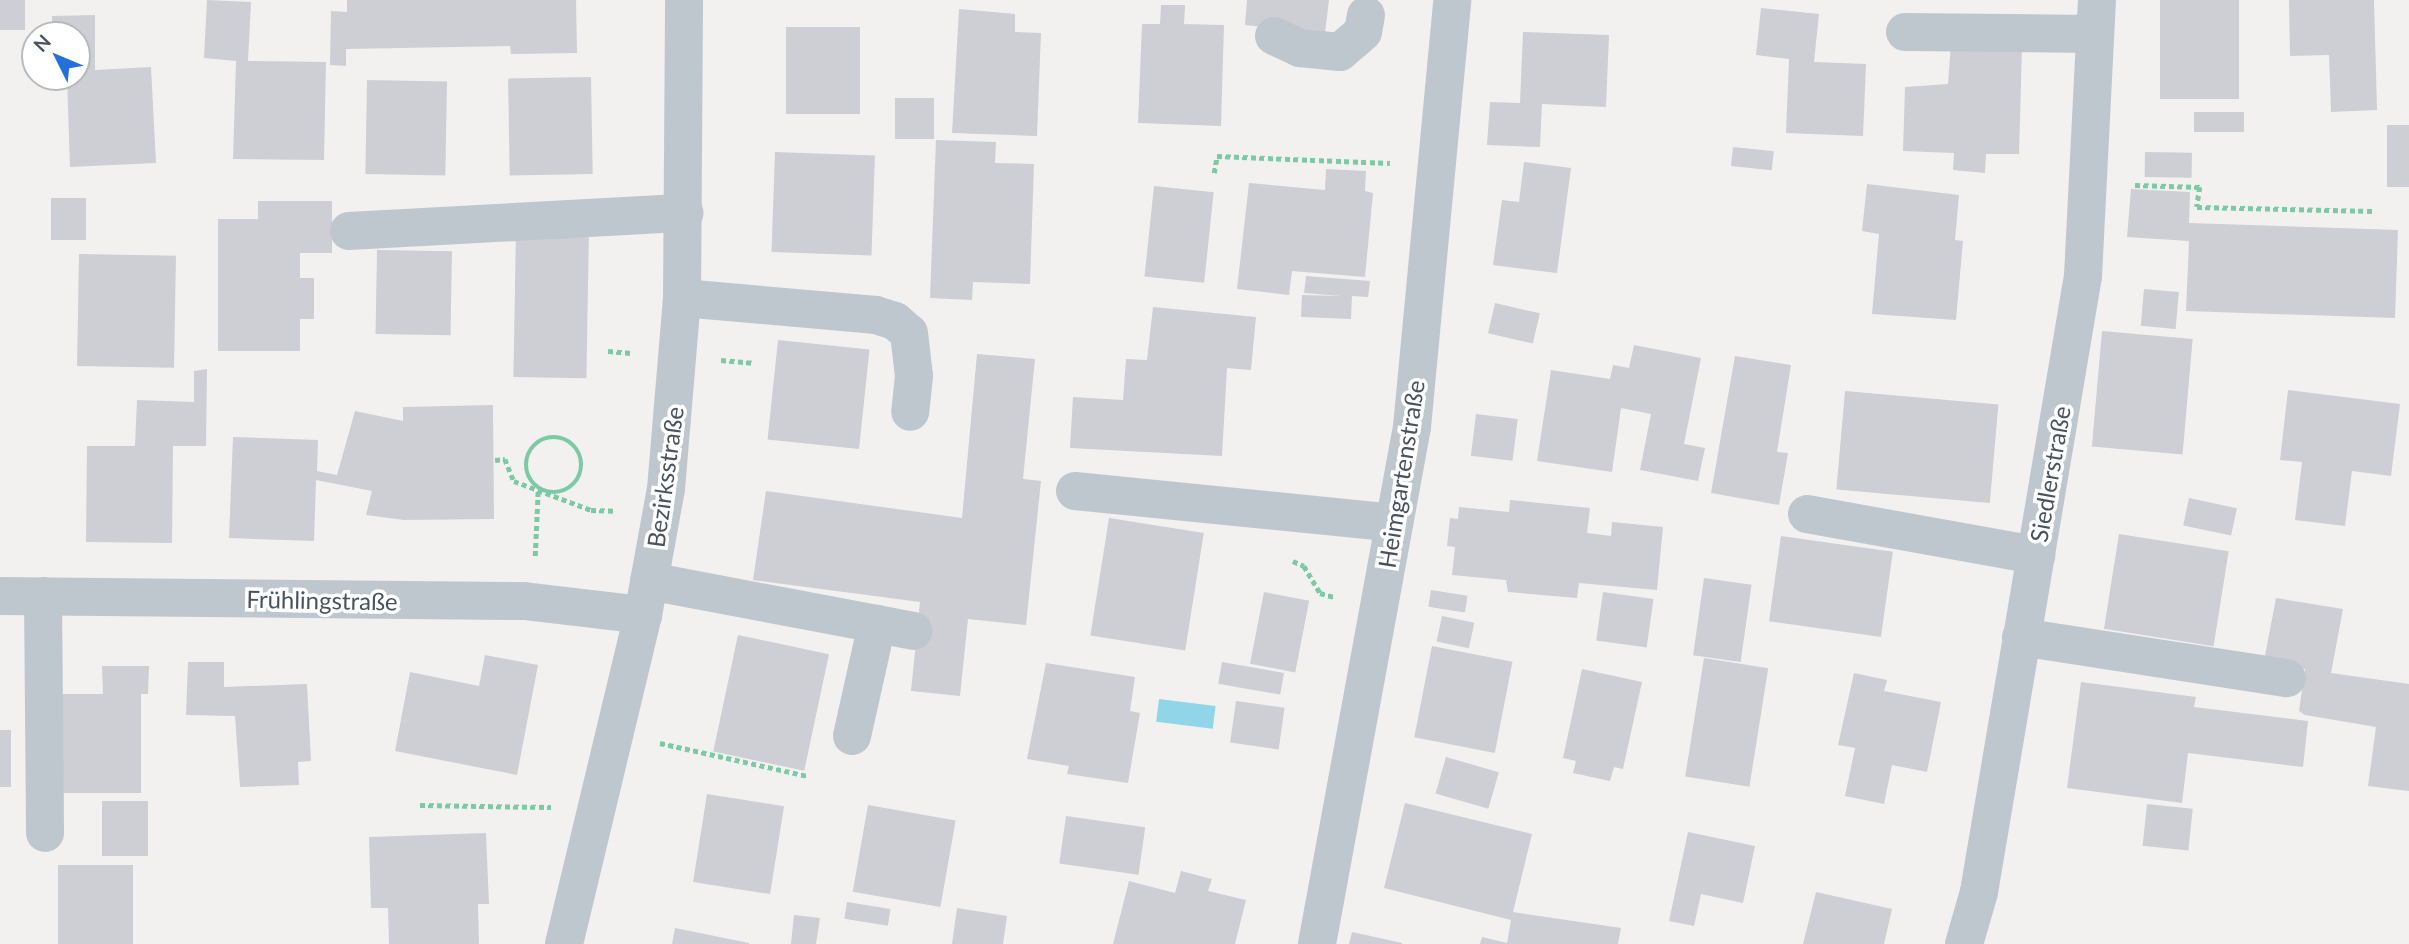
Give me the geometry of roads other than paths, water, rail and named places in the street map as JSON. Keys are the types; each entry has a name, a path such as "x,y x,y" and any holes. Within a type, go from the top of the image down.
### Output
{"street":[{"name":"Bezirksstraße","path":"565,944 646,598 666,489 682,298 685,200 684,0"},
{"name":"Heimgartenstraße","path":"1317,944 1412,427 1452,0"},
{"path":"1274,36 1300,48 1340,52 1363,32 1366,15"},
{"path":"1905,32 2096,17"},
{"name":"Siedlerstraße","path":"1964,944 1979,892 2083,276 2096,17"},
{"path":"400,202 685,200"},
{"path":"349,231 685,200"},
{"path":"682,298 876,314 895,321 909,333 914,376 910,412"},
{"path":"1075,491 1394,523"},
{"path":"1807,514 2036,555"},
{"name":"Frühlingstraße","path":"0,596 533,602 646,598 895,628 852,736"},
{"path":"43,596 46,833"},
{"path":"2023,628 2276,668"}],"water":[{"path":"1159,699 1216,706 1213,729 1156,722"}]}
